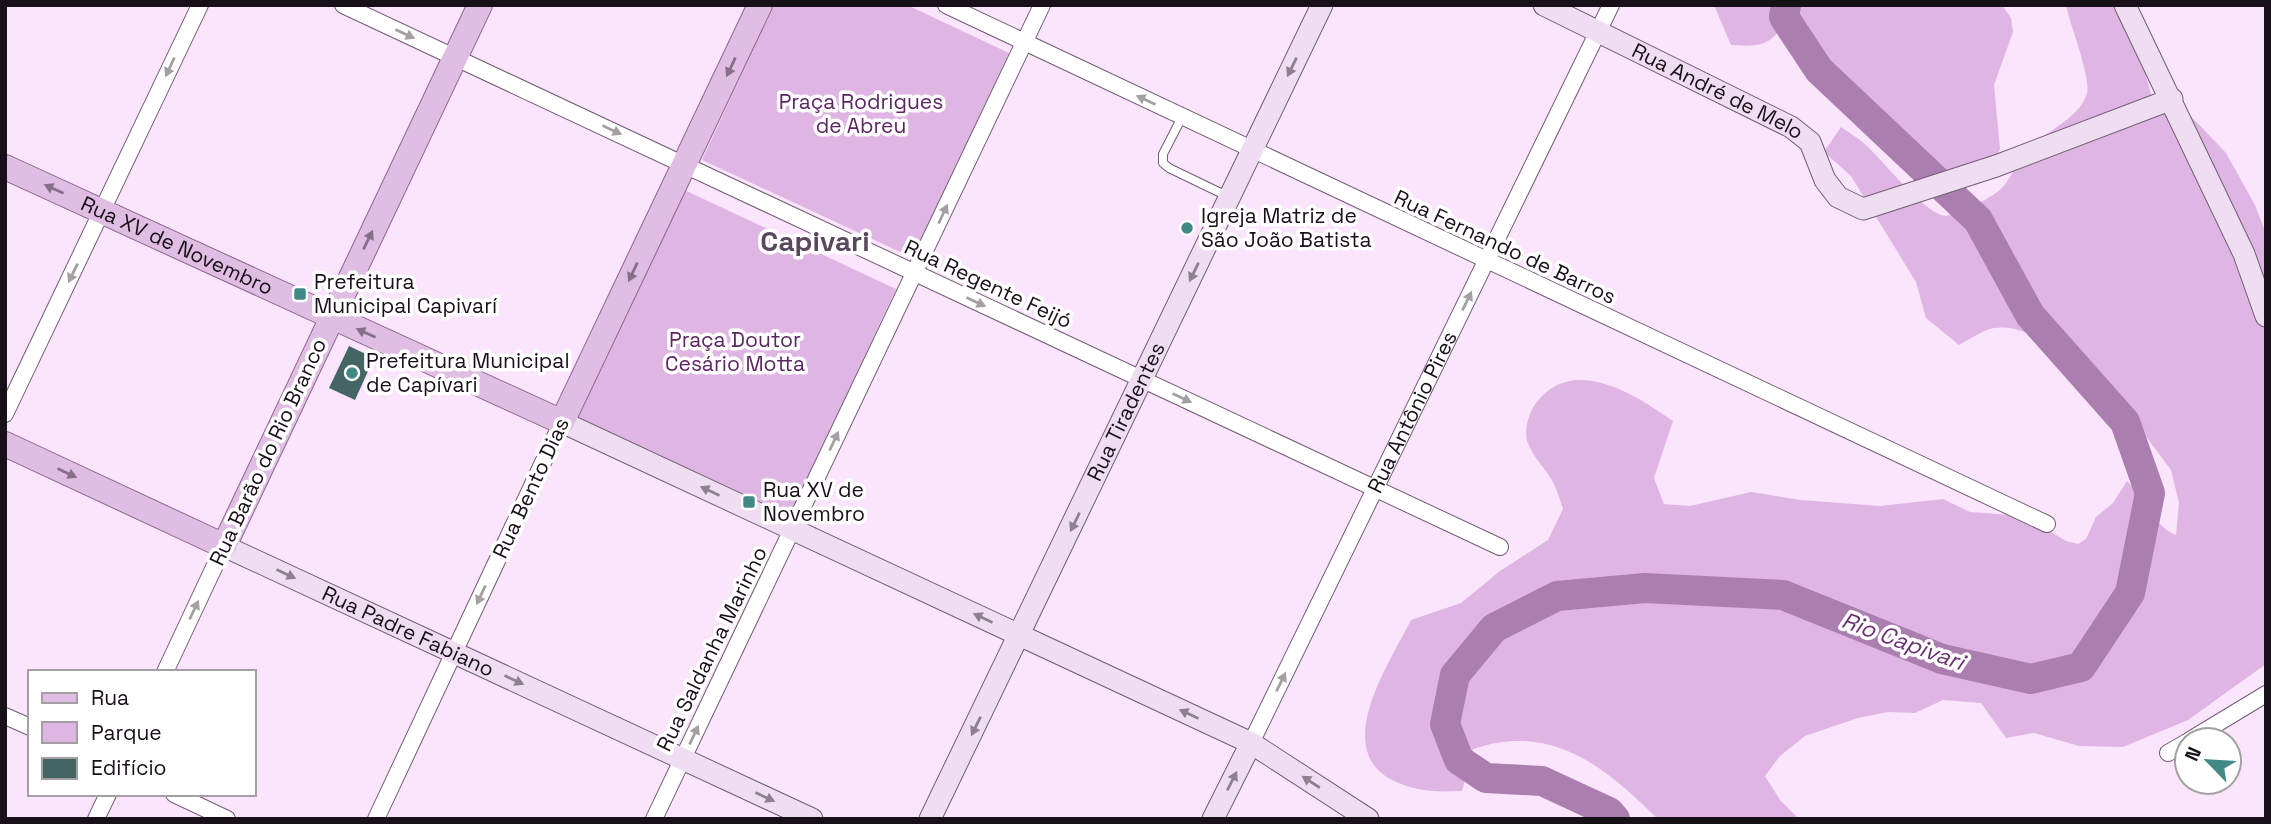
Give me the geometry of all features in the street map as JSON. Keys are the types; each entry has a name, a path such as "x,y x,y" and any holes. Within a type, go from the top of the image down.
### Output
{"main road":[{"name":"Rua Barão do Rio Branco","path":"224,545 480,5"},
{"name":"Rua Bento Dias","path":"562,422 760,5"},
{"name":"Rua XV de Novembro","path":"5,167 562,422"},
{"name":"Rua Padre Fabiano","path":"5,444 224,545"}],"street":[{"path":"5,414 200,5"},
{"name":"Rua Regente Feijó","path":"343,5 1500,547"},
{"name":"Rua Fernando de Barros","path":"946,5 1486,262 2047,524"},
{"name":"Rua Saldanha Marinho","path":"654,819 1042,5"},
{"name":"Rua Tiradentes","path":"930,819 1322,5"},
{"name":"Rua André de Melo","path":"1544,5 1791,127 1810,142 1825,180 1839,197 1863,209 1996,166 2172,99"},
{"name":"Rua Antônio Pires","path":"1213,819 1611,5"},
{"path":"2125,5 2244,254 2266,316"},
{"name":"Rua XV de Novembro","path":"562,422 1251,743 1368,819"},
{"name":"Rua Bento Dias","path":"376,819 562,422"},
{"name":"Rua Padre Fabiano","path":"224,545 812,819"},
{"name":"Rua Barão do Rio Branco","path":"166,670 224,545"},
{"path":"2213,726 2266,694"},
{"path":"5,716 28,726"},
{"path":"2168,753 2173,750"},
{"path":"96,819 107,796"},
{"path":"178,796 227,819"}],"lane":[{"path":"1182,117 1163,154 1163,163 1230,197"}],"green space":[{"name":"Praça Rodrigues de Abreu","path":"774,5 907,5 1009,53 913,258 702,160"},
{"path":"1714,5 2002,5 2011,18 2013,32 1994,85 2000,149 1990,169 1962,182 1927,166 1893,142 1850,98 1814,38 1795,15 1786,18 1776,34 1764,43 1750,46 1731,45"},
{"path":"2066,5 2130,5 2131,20 2151,94 2186,111 2226,153 2255,205 2266,234 2266,664 2188,720 2123,747 2079,746 2034,733 2006,738 1981,703 1943,700 1915,713 1888,712 1858,718 1805,736 1780,756 1765,776 1780,800 1799,819 1658,819 1618,782 1597,767 1575,754 1528,741 1501,742 1473,749 1462,791 1411,787 1394,781 1375,767 1367,749 1365,728 1370,705 1411,620 1461,603 1500,571 1548,540 1563,509 1554,484 1530,448 1526,427 1536,403 1551,389 1567,381 1585,380 1604,384 1641,400 1673,421 1654,478 1664,504 1690,506 1751,492 1801,500 1880,506 1943,499 1970,512 2025,516 2066,541 2078,544 2086,539 2096,517 2113,503 2127,481 2162,526 2176,535 2179,503 2171,470 2121,403 2074,359 2061,359 2040,340 2022,331 1994,328 1959,345 1926,318 1916,282 1851,176 1824,152 1841,127 1868,147 1904,186 1933,211 1946,216 1963,211 2003,187 2026,151 2077,110 2087,93 2083,63"},
{"name":"Praça Doutor Cesário Motta","path":"680,188 896,289 790,516 574,415"}],"building":[{"name":"Prefeitura Municipal de Capívari","path":"349,346 374,358 355,400 329,388"}],"waterway":[{"name":"Rio Capivari","path":"1615,819 1609,812 1542,781 1486,778 1459,760 1445,724 1455,675 1494,628 1557,596 1645,588 1783,595 1942,659 2031,679 2081,667 2130,593 2150,493 2125,422 2030,315 1978,220 1819,70 1784,17 1786,5"}],"place":[{"name":"Igreja Matriz de São João Batista","path":"1187,228"},
{"name":"Prefeitura Municipal Capivarí","path":"300,294"},
{"name":"Prefeitura Municipal de Capívari","path":"352,373"},
{"name":"Rua XV de Novembro","path":"749,502"}],"district":[{"name":"Capivari","path":"815,241"}]}
